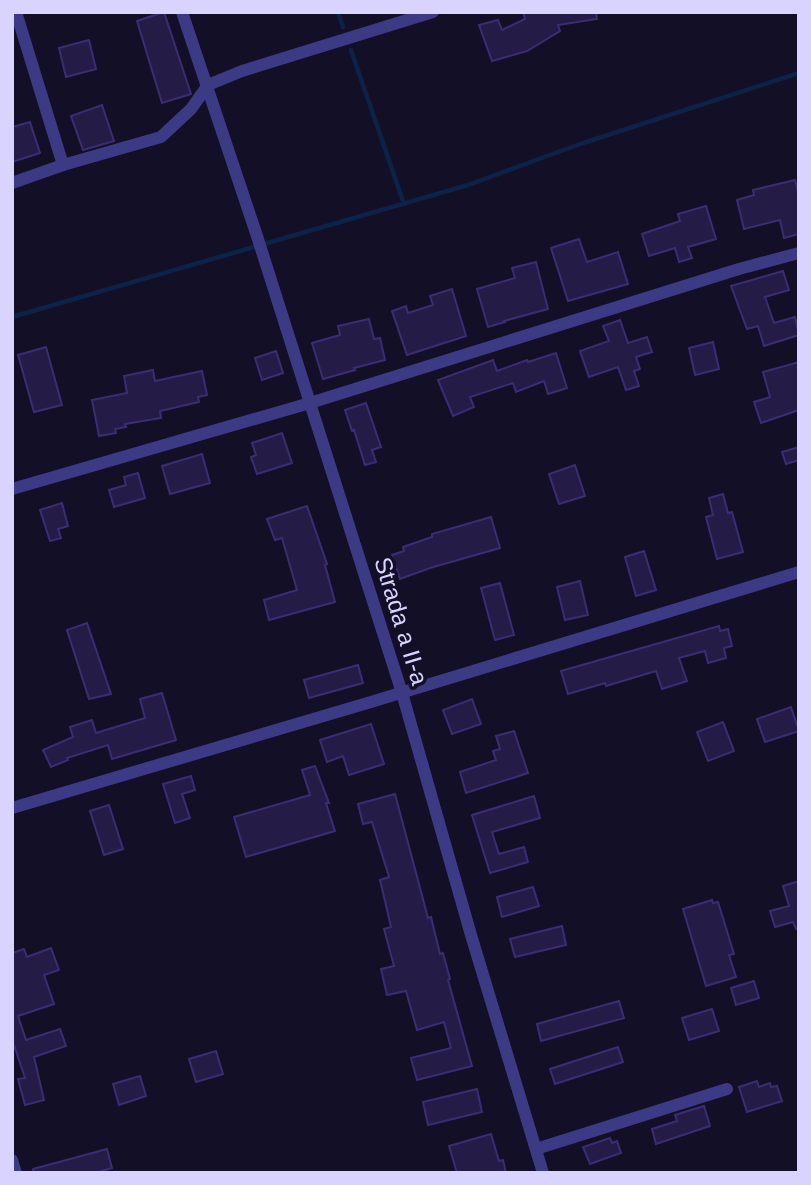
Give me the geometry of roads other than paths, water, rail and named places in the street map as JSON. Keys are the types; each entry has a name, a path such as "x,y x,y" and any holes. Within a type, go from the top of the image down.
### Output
{"street":[{"path":"16,12 63,164"},
{"name":"Strada a II-a","path":"182,12 257,236 402,693 471,935 544,1173"},
{"path":"12,183 63,164 160,137 191,109 208,85 242,71 433,12"},
{"path":"12,489 310,402 739,269 799,253"},
{"path":"12,808 799,572"},
{"path":"536,1150 727,1089"},
{"path":"12,1160 16,1173"}],"waterway":[{"path":"338,12 343,27"},
{"path":"351,50 404,204"},
{"path":"12,317 468,185 580,144 799,73"}]}
